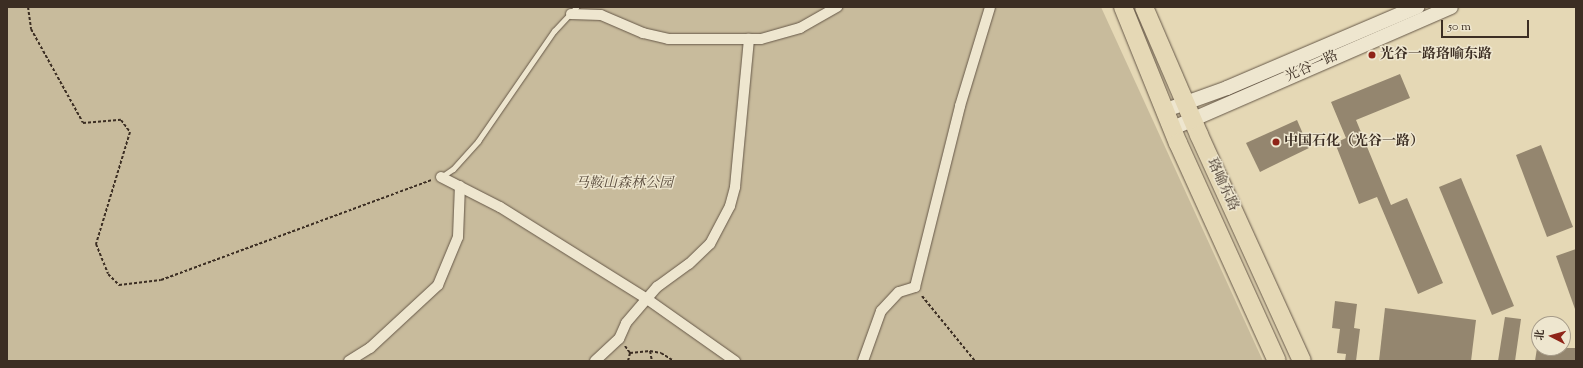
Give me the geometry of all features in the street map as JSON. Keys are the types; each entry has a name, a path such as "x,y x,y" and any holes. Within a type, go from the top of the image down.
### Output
{"highway":[{"name":"珞喻东路","path":"1123,7 1173,128 1277,361"},
{"name":"珞喻东路","path":"1144,7 1189,111 1302,361"}],"main road":[{"name":"光谷一路","path":"1173,128 1189,111 1227,88 1417,7"},
{"name":"光谷一路","path":"1166,110 1189,111 1451,7"}],"street":[{"path":"574,11 600,15 642,33 668,39 760,39 800,28 837,7"},
{"path":"863,361 881,311 899,292 915,287 960,106 990,7"},
{"path":"595,361 619,339 626,323 657,287 689,264 710,244 730,206 735,187 749,39"},
{"path":"441,176 500,207 647,299 735,361"},
{"path":"349,361 370,348 438,285 458,236 460,186"}],"lane":[{"path":"441,176 453,169 478,141 554,31 574,11"}],"path":[{"path":"28,7 31,29 83,123 121,120 130,132 96,244 108,274 119,285 161,280 441,176"},
{"path":"915,287 975,361"},
{"path":"619,339 630,353"},
{"path":"630,353 650,351 661,354 674,361"},
{"path":"650,351 652,361"},
{"path":"628,361 630,353"}],"green space":[{"name":"马鞍山森林公园","path":"7,7 1101,7 1263,361 7,361"}],"building":[{"path":"1400,74 1410,98 1356,120 1391,205 1407,198 1443,283 1418,294 1377,197 1359,204 1335,143 1346,138 1331,102"},
{"path":"1297,120 1309,148 1260,172 1246,143"},
{"path":"1541,145 1573,227 1547,237 1516,155"},
{"path":"1461,178 1514,306 1492,315 1439,187"},
{"path":"1576,249 1576,308 1575,309 1556,256"},
{"path":"1335,301 1357,304 1354,328 1360,329 1356,361 1345,361 1346,354 1337,353 1340,329 1332,328"},
{"path":"1385,308 1476,320 1471,361 1379,361"},
{"path":"1505,317 1521,319 1515,361 1498,361"},
{"path":"1571,348 1576,348 1576,361 1535,361 1536,356 1571,356"}],"place":[{"name":"光谷一路珞喻东路","path":"1372,55"},
{"name":"中国石化（光谷一路）","path":"1276,142"}]}
